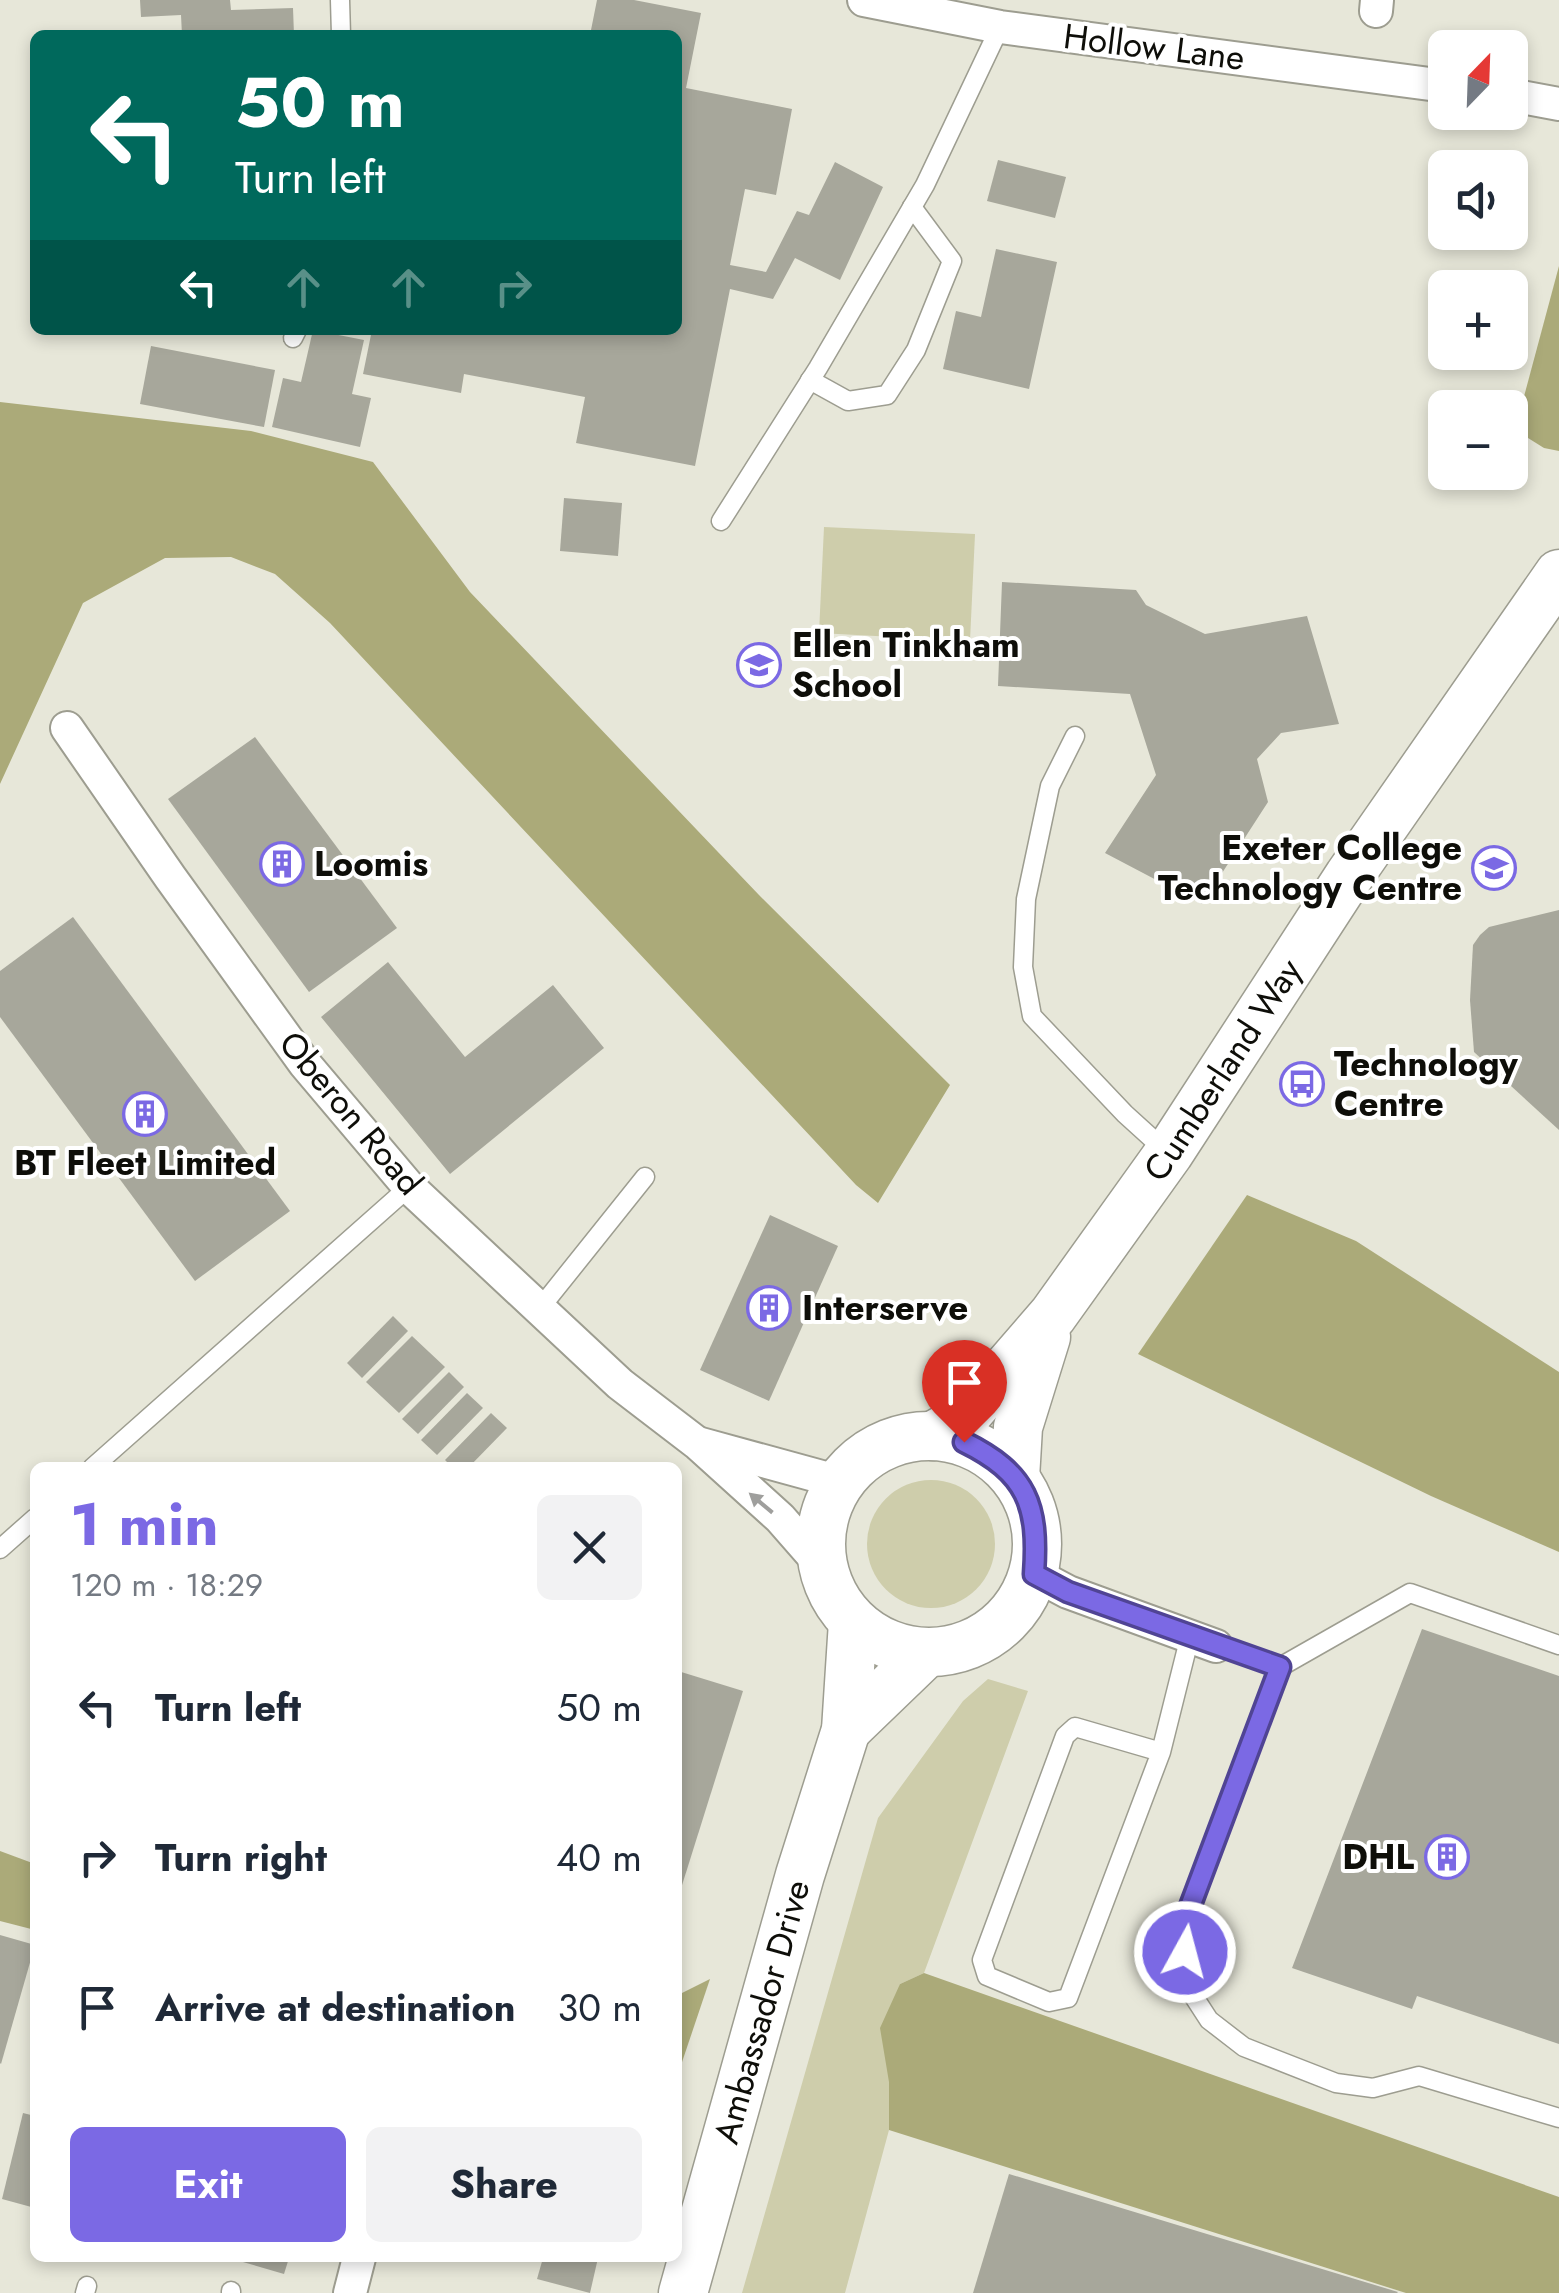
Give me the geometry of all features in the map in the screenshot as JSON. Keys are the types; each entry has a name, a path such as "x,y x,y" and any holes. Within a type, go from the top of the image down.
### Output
{"main road":[{"name":"Cumberland Way","path":"932,1436 964,1419 1053,1314 1169,1153 1349,876 1546,601"},
{"name":"Cumberland Way","path":"1015,1478 1018,1427 1053,1314"},
{"path":"932,1436 964,1442 994,1457 1015,1478 1033,1513 1037,1537 1034,1574 1010,1616 987,1636 959,1649 926,1653 874,1638 852,1622 828,1587 820,1536 826,1508 855,1464 895,1441 932,1436"},
{"name":"Ambassador Drive","path":"683,2293 800,1875 846,1730 852,1622"},
{"name":"Ambassador Drive","path":"846,1730 926,1653"}],"street":[{"name":"Hollow Lane","path":"864,0 1000,27 1428,84"},
{"path":"1528,98 1559,104"},
{"name":"Oberon Road","path":"67,728 305,1064 408,1187 620,1384 696,1443 780,1518 822,1566"},
{"name":"Oberon Road","path":"696,1443 840,1482"},
{"path":"1034,1574 1068,1592 1203,1641"},
{"path":"350,2293 357,2262"}],"lane":[{"path":"340,0 341,30"},
{"path":"720,521 810,380 912,206 1000,27"},
{"path":"810,380 848,401 886,395 916,350 952,262 912,206"},
{"path":"1075,736 1050,786 1026,899 1023,968 1032,1016 1125,1114 1169,1153"},
{"path":"541,1308 644,1178"},
{"path":"99,1462 408,1187"},
{"path":"0,1549 30,1522"},
{"path":"1559,1646 1410,1592 1280,1667 1185,1920 1186,1983 1210,2020 1244,2046 1336,2083 1373,2088 1419,2076 1559,2118"},
{"path":"1161,1752 1075,1727 1065,1736 982,1960 987,1976 1050,2002 1068,1998 1203,1641 1280,1667"}],"green space":[{"path":"824,527 975,534 970,641 819,633"},
{"path":"931,1480 955,1485 976,1499 990,1520 995,1544 990,1568 976,1589 955,1603 931,1608 907,1603 886,1589 872,1568 867,1544 872,1520 886,1499 907,1485"},
{"path":"988,1679 1028,1691 924,1973 900,1984 889,2082 889,2130 845,2293 742,2293 878,1818 963,1701"}],"shaded area":[{"path":"1559,266 1559,451 1544,448 1528,438 1526,390"},
{"path":"0,402 251,431 373,462 470,592 759,895 950,1085 878,1203 856,1185 330,623 275,574 231,557 165,558 83,603 0,784"},
{"path":"1247,1195 1356,1241 1559,1372 1559,1552 1431,1496 1138,1354"},
{"path":"0,1851 30,1862 30,1929 0,1921"},
{"path":"924,1973 1559,2197 1559,2293 1406,2293 889,2130 889,2082 880,2028 900,1984"},
{"path":"710,1979 682,2062 682,1993"}],"building":[{"path":"140,0 230,0 231,10 293,8 294,30 182,30 181,15 141,17"},
{"path":"597,0 634,0 701,13 686,88 792,109 776,195 745,189 730,265 766,272 797,211 809,215 835,162 883,187 840,280 795,258 773,299 730,289 695,466 576,443 585,397 464,374 461,393 363,374 371,335 682,335 682,30 591,30"},
{"path":"998,160 1066,177 1055,218 987,201"},
{"path":"996,249 1057,262 1029,389 943,369 956,311 981,317"},
{"path":"312,335 364,340 352,394 371,398 360,447 272,427 283,378 301,382"},
{"path":"151,346 275,370 264,427 140,404"},
{"path":"564,498 622,503 618,556 560,551"},
{"path":"1002,582 1136,590 1146,605 1205,634 1307,616 1339,724 1281,733 1257,759 1268,802 1202,904 1105,853 1156,775 1130,694 998,686"},
{"name":"Loomis","path":"255,737 397,928 309,992 168,799"},
{"path":"1559,910 1559,1130 1474,1052 1470,1000 1473,945 1480,935 1489,927"},
{"name":"BT Fleet Limited","path":"73,917 290,1211 195,1281 0,1017 0,971"},
{"path":"388,962 465,1057 553,985 604,1048 450,1174 321,1017"},
{"name":"Interserve","path":"770,1215 838,1246 769,1401 700,1370"},
{"path":"393,1316 408,1331 362,1378 347,1363"},
{"path":"412,1336 445,1367 399,1413 366,1382"},
{"path":"449,1372 464,1387 418,1434 402,1419"},
{"path":"467,1393 483,1408 437,1455 421,1440"},
{"path":"491,1413 507,1428 474,1462 445,1460"},
{"name":"DHL","path":"1422,1629 1559,1676 1559,2044 1417,1996 1412,2009 1292,1968"},
{"path":"682,1672 743,1691 682,1885"},
{"path":"0,1935 30,1944 30,1962 0,2063"},
{"path":"23,2113 30,2115 30,2207 2,2199"},
{"path":"1009,2174 1398,2292 973,2293"},
{"path":"243,2262 288,2262 284,2274"},
{"path":"542,2262 597,2262 590,2293 537,2279"}],"place":[{"name":"Ellen Tinkham School","path":"759,665"},
{"name":"Loomis","path":"282,864"},
{"name":"Exeter College Technology Centre","path":"1494,868"},
{"name":"Technology Centre","path":"1302,1084"},
{"name":"BT Fleet Limited","path":"145,1114"},
{"name":"Interserve","path":"769,1308"},
{"name":"DHL","path":"1447,1857"}],"route":[{"path":"964,1442 994,1457 1025,1494 1037,1537 1034,1574 1068,1592 1280,1667 1185,1920 1185,1952"}]}
